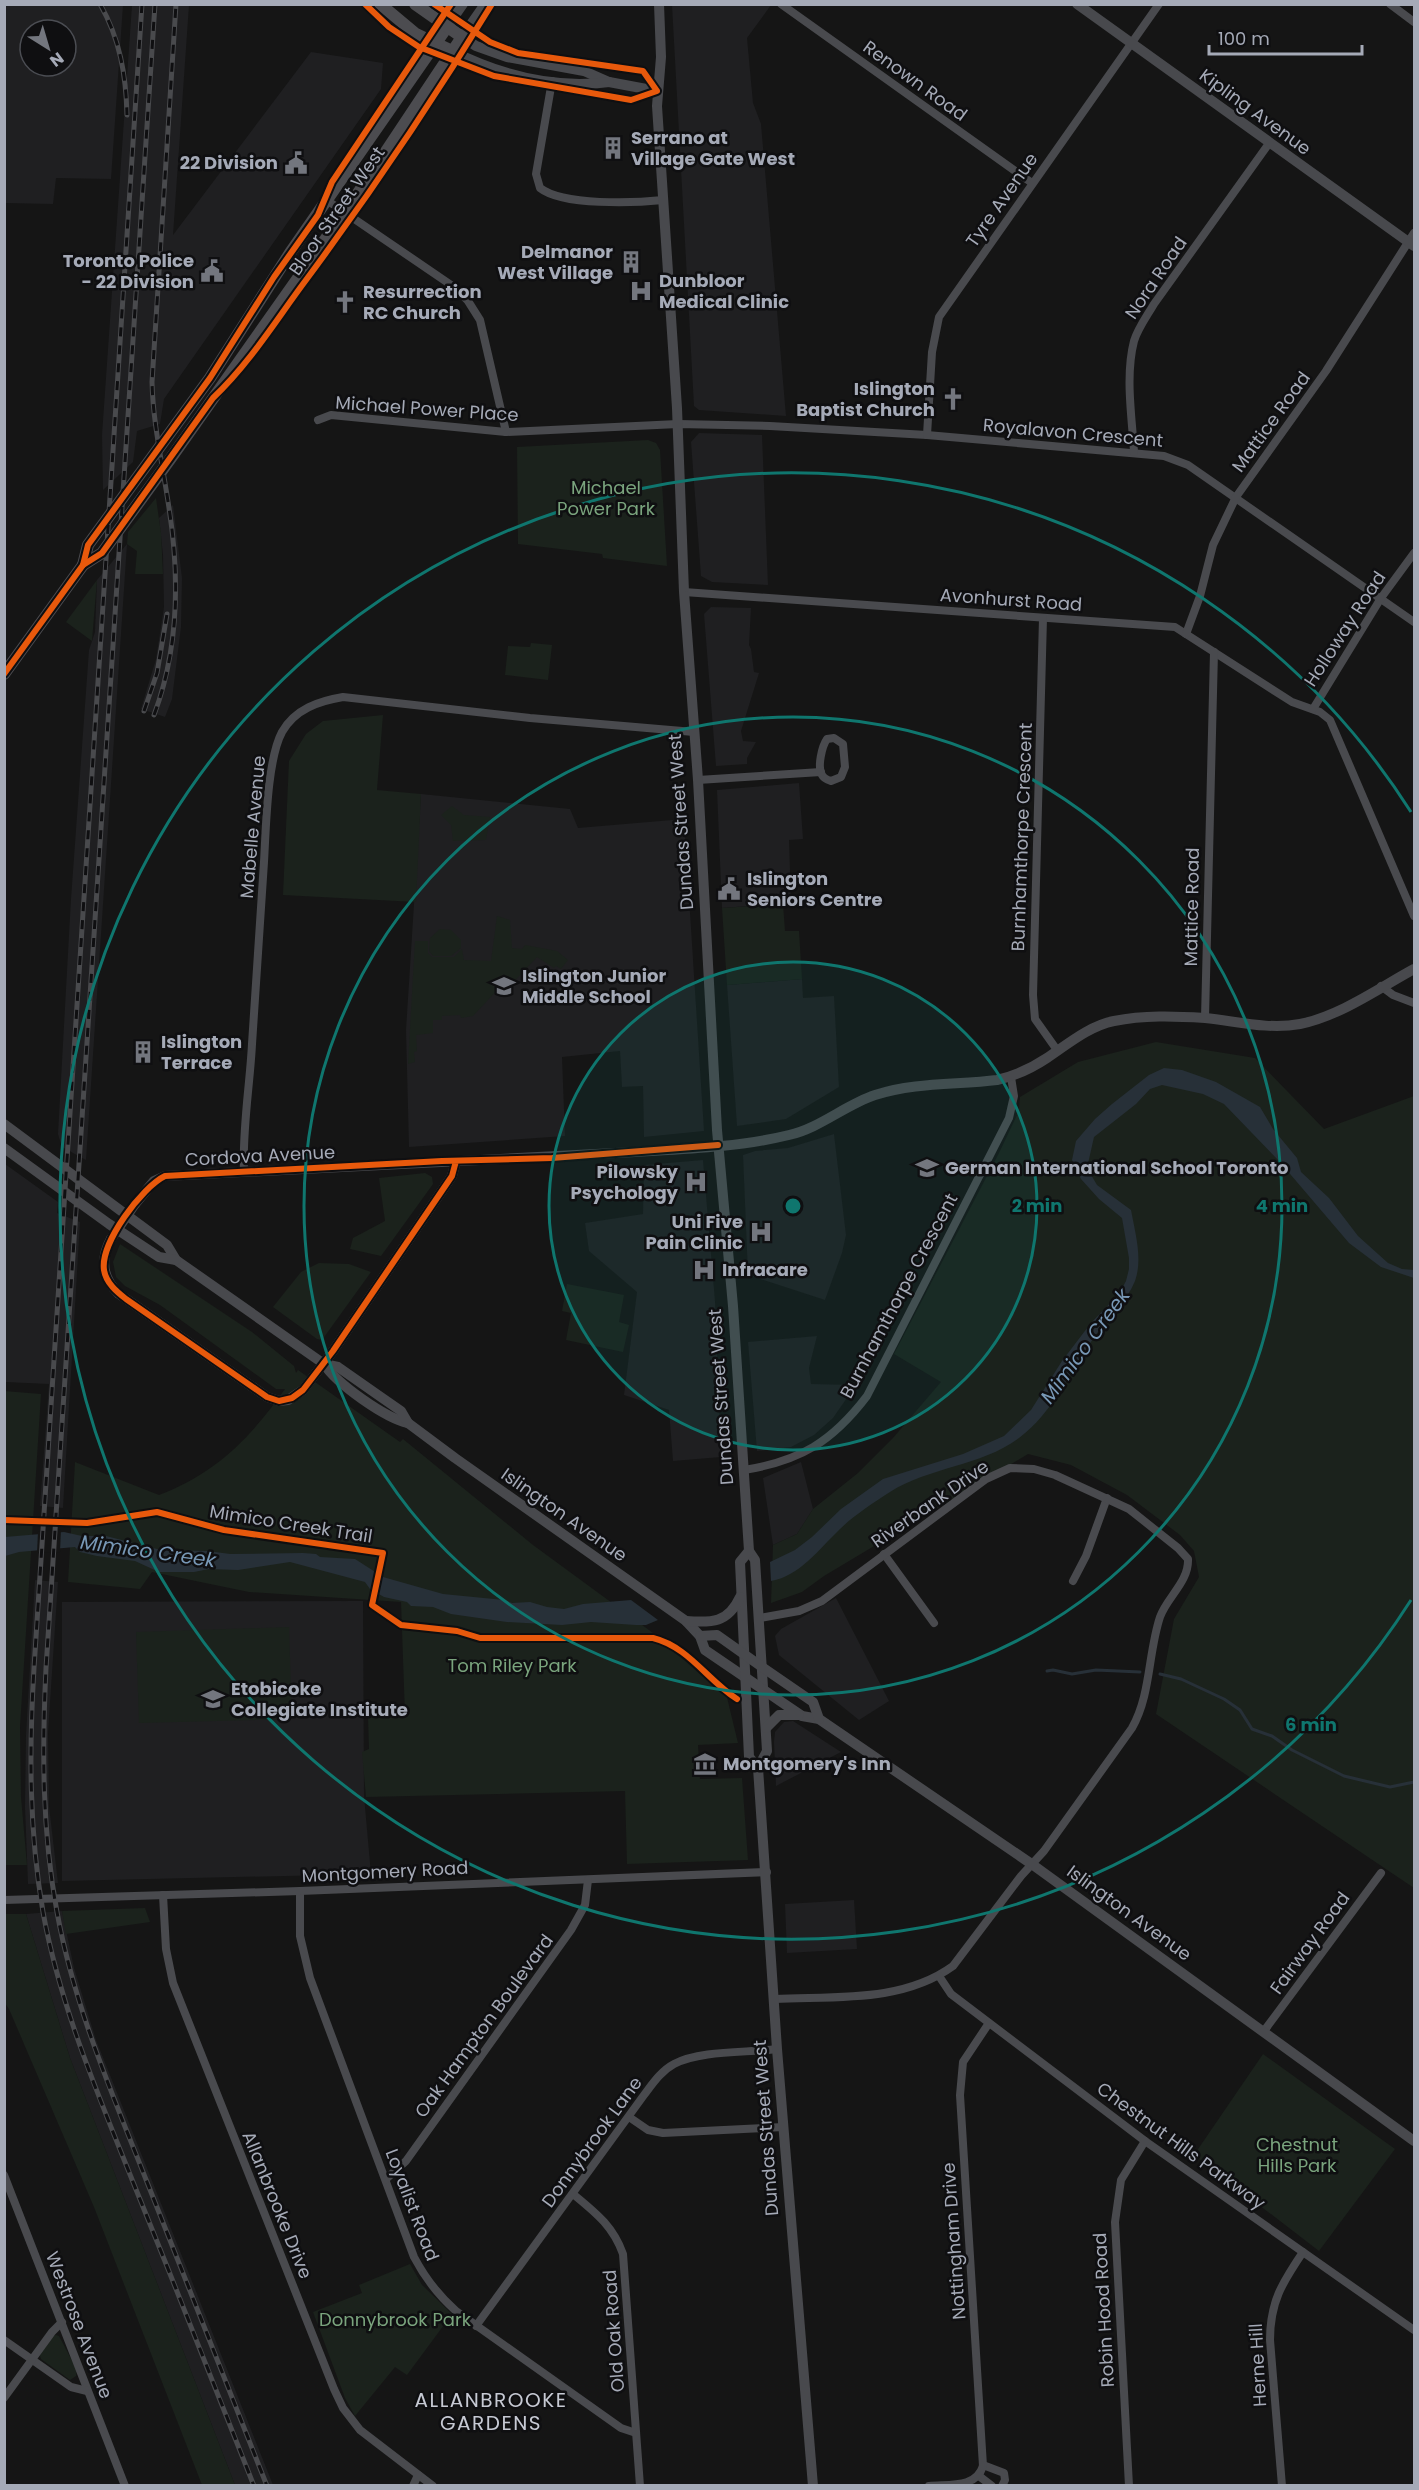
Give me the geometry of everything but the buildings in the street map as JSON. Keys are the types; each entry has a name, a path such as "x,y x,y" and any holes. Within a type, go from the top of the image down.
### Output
{"main road":[{"path":"380,4 416,34 500,71 582,85 609,82"},
{"path":"415,4 476,46 507,57 584,71 609,82 657,91"},
{"name":"Bloor Street West","path":"83,566 88,545 210,378 280,269 463,4"},
{"name":"Bloor Street West","path":"4,674 83,566 102,553 344,213 485,4"},
{"name":"Dundas Street West","path":"659,4 661,57 657,91 678,424 684,592 698,780 718,1145 730,1269 749,1551 755,1560 760,1618 767,1751 758,1767 767,1872 777,2049 813,2486"},
{"name":"Kipling Avenue","path":"1077,4 1412,240"},
{"name":"Cordova Avenue","path":"456,1161 452,1176 324,1364 303,1390 295,1396 279,1401 267,1397 114,1289 104,1269 104,1256 111,1239 154,1181 165,1176 244,1171 635,1152 718,1145 790,1135 868,1098 894,1090 977,1083 1011,1077 1031,1068 1083,1033 1111,1022 1155,1016 1204,1018 1256,1025 1300,1024 1343,1007 1414,969"},
{"name":"Islington Avenue","path":"4,1124 167,1245 176,1260 324,1364 338,1367 400,1411 408,1423 686,1621 700,1636 705,1650 802,1716 819,1719 1033,1865 1414,2141"},
{"name":"Islington Avenue","path":"4,1148 159,1257 176,1260"},
{"name":"Dundas Street West","path":"749,1551 740,1562 740,1596 749,1757 758,1767"},
{"path":"686,1621 708,1623 723,1618 735,1608 740,1596"},
{"name":"Islington Avenue","path":"700,1636 717,1635 762,1666 813,1702 819,1719"},
{"path":"766,1728 779,1715 802,1716"}],"street":[{"name":"Renown Road","path":"781,4 1032,183"},
{"name":"Tyre Avenue","path":"927,435 932,352 939,317 1159,4"},
{"path":"1390,4 1414,22"},
{"path":"552,81 536,174 540,188 549,193 610,203 663,201"},
{"name":"Nora Road","path":"1134,452 1131,369 1134,342 1138,331 1154,304 1270,142"},
{"path":"328,201 454,286 468,301 480,320 506,432"},
{"name":"Mattice Road","path":"1186,634 1200,596 1221,523 1236,497 1326,370 1412,240"},
{"name":"Michael Power Place","path":"318,420 331,415 506,432 678,424"},
{"name":"Royalavon Crescent","path":"678,424 770,426 927,435 1134,452 1178,459 1414,622"},
{"name":"Holloway Road","path":"1414,553 1381,598 1313,709 1330,720 1339,738 1414,916"},
{"name":"Avonhurst Road","path":"684,592 1175,627 1292,702 1313,709"},
{"name":"Burnhamthorpe Crescent","path":"1043,618 1033,994 1035,1019 1057,1050"},
{"name":"Mattice Road","path":"1204,1018 1214,652"},
{"name":"Mabelle Avenue","path":"244,1171 243,1156 249,1097 267,808 278,743 283,731 293,719 315,704 343,697 530,718 694,732"},
{"path":"831,738 837,739 843,744 845,767 843,774 831,781 821,772 824,742 831,738"},
{"path":"698,780 821,772"},
{"path":"1382,986 1393,995 1414,1004"},
{"name":"Burnhamthorpe Crescent","path":"744,1470 798,1456 820,1444 840,1428 867,1396 1009,1118 1014,1102 1011,1077"},
{"name":"Riverbank Drive","path":"760,1618 784,1615 815,1605 986,1479 1010,1468 1034,1469 1055,1475 1129,1509 1184,1553 1188,1559 1187,1571 1162,1612 1156,1630 1145,1695 1138,1717 1033,1865 1021,1876 953,1966 939,1976 909,1990 775,1999"},
{"path":"1073,1581 1086,1556 1107,1498"},
{"path":"884,1554 934,1623"},
{"name":"Montgomery Road","path":"4,1900 300,1891 767,1872"},
{"name":"Fairway Road","path":"1264,2031 1381,1873"},
{"name":"Oak Hampton Boulevard","path":"386,2179 406,2161 567,1936 585,1905 588,1880"},
{"name":"Loyalist Road","path":"300,1891 300,1936 307,1968 414,2257 423,2274 451,2306 476,2326 621,2428 636,2433"},
{"name":"Allanbrooke Drive","path":"163,1895 166,1949 173,1983 334,2389 343,2408 360,2430 433,2486"},
{"name":"Chestnut Hills Parkway","path":"939,1976 951,1994 1145,2141 1414,2330"},
{"name":"Nottingham Drive","path":"979,2476 983,2464 960,2095 963,2062 989,2023"},
{"name":"Donnybrook Lane","path":"476,2326 656,2079 674,2064 697,2057 777,2049"},
{"path":"629,2117 648,2130 663,2133 784,2127"},
{"name":"Robin Hood Road","path":"1129,2486 1114,2222 1121,2180 1145,2141"},
{"name":"Westrose Avenue","path":"4,2175 125,2486"},
{"name":"Old Oak Road","path":"573,2194 613,2231 623,2254 640,2486"},
{"name":"Herne Hill","path":"1282,2486 1270,2317 1283,2281 1303,2252"},
{"path":"4,2398 62,2322"},
{"path":"4,2340 71,2387 87,2391"},
{"path":"983,2464 1004,2473 1005,2480 1002,2486"},
{"path":"413,2486 418,2475"},
{"path":"929,2486 967,2483 979,2476 992,2486"}],"shaded area":[{"path":"5,4 123,5 111,179 56,178 53,204 5,203"},
{"path":"132,5 189,5 173,235 311,52 383,63 381,89 164,399 160,424 137,431 133,462 103,490 102,435"},
{"path":"672,5 771,5 747,38 753,103 761,124 786,416 699,410 694,406"},
{"path":"699,433 762,435 768,585 712,582 701,576 691,442"},
{"path":"173,505 182,578 181,627 172,699 165,717 141,709 156,659 164,607 163,555 159,518"},
{"path":"127,544 86,1160 62,1147 58,1134 71,899 89,650 95,632 97,580"},
{"path":"711,607 751,608 749,645 754,672 759,673 741,731 743,741 756,742 747,758 747,764 716,766 704,614"},
{"path":"799,783 803,839 789,840 791,903 722,908 717,790"},
{"name":"Islington Junior Middle School","path":"421,794 570,809 578,828 684,819 704,1131 644,1137 643,1086 622,1087 620,1051 562,1057 565,1136 409,1147 406,1030"},
{"path":"802,979 803,998 834,996 839,1087 786,1119 737,1126 727,985"},
{"path":"834,1134 846,1235 825,1300 748,1275 743,1155 755,1151 788,1148"},
{"path":"703,1160 715,1301 721,1457 673,1461 669,1410 624,1395 637,1292 589,1251 585,1223 643,1214 644,1165"},
{"path":"5,1164 58,1202 57,1213 80,1222 63,1508 40,1506 49,1384 5,1382"},
{"path":"817,1336 809,1368 811,1384 856,1385 833,1418 814,1435 791,1447 757,1451 748,1342"},
{"path":"801,1462 813,1509 797,1534 773,1545 763,1478"},
{"path":"35,1580 58,1582 48,1733 49,1806 58,1883 28,1884 25,1807 26,1735"},
{"path":"836,1598 889,1701 859,1720 779,1655 775,1636 781,1629"},
{"name":"Etobicoke Collegiate Institute","path":"363,1601 364,1796 371,1874 62,1881 62,1602"},
{"path":"793,1721 841,1752 776,1786 775,1732 784,1722"},
{"path":"854,1900 857,1949 787,1953 785,1904"},
{"path":"62,1911 74,1968 96,2040 273,2485 235,2485 70,2058 26,1914"}],"green space":[{"name":"Michael Power Park","path":"648,440 656,443 660,450 667,566 603,558 602,554 518,544 517,447"},
{"path":"156,498 163,574 135,574 137,551 127,544 128,532"},
{"path":"97,580 92,641 66,622"},
{"path":"531,643 552,645 548,680 505,675 508,646 530,647"},
{"path":"383,715 377,790 421,794 416,902 283,895 289,761 306,734 323,721"},
{"path":"452,806 464,815 490,817 486,840 453,841 451,825 441,815"},
{"path":"783,904 785,931 799,931 802,979 727,985 722,908"},
{"path":"497,916 510,920 512,948 522,949 525,945 557,951 568,960 561,969 556,966 554,968 537,957 506,990 501,986 473,1016 461,1018 460,1015 442,1016 442,1020 433,1020 433,1033 416,1035 415,1062 408,1064 415,941 428,941 428,953 432,957 454,957 462,949 464,960 491,961"},
{"path":"440,929 451,930 461,940 461,948 451,956 433,956 429,951 430,938"},
{"path":"1156,1042 1255,1058 1324,1129 1414,1096 1414,1888 1156,1714 1174,1619 1199,1577 1194,1551 1180,1535 1127,1495 1071,1465 1028,1454 824,1576 802,1592 771,1603 773,1545 797,1534 813,1509 858,1473 893,1438 941,1382 894,1354 999,1153 1019,1111 1020,1097 1078,1062"},
{"path":"425,1173 432,1177 433,1184 381,1256 350,1249 353,1238 385,1221 379,1178"},
{"name":"Tom Riley Park","path":"120,1244 252,1332 294,1366 296,1373 298,1370 400,1442 403,1439 533,1545 724,1685 738,1743 698,1745 700,1779 742,1778 748,1860 627,1864 625,1791 366,1797 362,1752 369,1749 368,1717 372,1716 370,1708 405,1715 401,1602 249,1592 152,1572 140,1589 68,1582 75,1462 159,1495 198,1476 231,1452 259,1423 285,1389 276,1389 160,1305 125,1286 116,1277 113,1262"},
{"path":"319,1263 349,1264 371,1272 322,1340 317,1339 273,1307 301,1272"},
{"path":"567,1284 624,1295 619,1322 629,1325 623,1352 566,1340 571,1313 562,1311"},
{"path":"4,1391 41,1394 20,1727 21,1797 27,1865 5,1865"},
{"path":"289,1627 292,1719 139,1723 136,1632"},
{"path":"145,1908 150,1922 66,1934 62,1911"},
{"path":"5,1914 26,1914 70,2058 235,2485 202,2485 94,2207 5,2003"},
{"name":"Chestnut Hills Park","path":"1263,2054 1395,2149 1319,2251 1194,2155"},
{"name":"Donnybrook Park","path":"410,2264 422,2285 452,2314 407,2375 395,2367 355,2416 345,2398 313,2312 362,2293 359,2285"},
{"path":"52,2336 59,2336 77,2370 76,2376 70,2380 41,2359 39,2353"}],"water":[{"name":"Mimico Creek","path":"1164,1068 1182,1070 1216,1082 1260,1107 1273,1129 1297,1158 1301,1172 1329,1198 1358,1236 1388,1263 1402,1269 1414,1270 1414,1278 1381,1267 1349,1243 1279,1161 1224,1104 1203,1094 1162,1085 1150,1089 1136,1104 1094,1137 1087,1168 1097,1185 1131,1210 1138,1255 1135,1281 1122,1303 1095,1336 1052,1404 1031,1428 1004,1447 989,1455 921,1477 890,1492 850,1520 800,1568 771,1581 770,1562 795,1550 841,1509 883,1479 963,1454 1004,1436 1031,1410 1062,1361 1091,1323 1119,1294 1129,1269 1122,1218 1099,1199 1081,1179 1072,1160 1076,1141 1112,1104 1149,1075"},
{"name":"Mimico Creek","path":"64,1532 82,1536 106,1536 161,1550 230,1554 303,1553 316,1554 320,1557 355,1559 383,1577 443,1594 504,1600 512,1603 530,1602 564,1609 583,1604 631,1600 658,1620 646,1625 591,1622 562,1625 507,1622 451,1614 433,1607 411,1606 407,1602 384,1597 370,1589 365,1582 290,1562 238,1570 159,1572 135,1561 97,1556 80,1552 75,1547 19,1552 5,1556 5,1537"}],"pier":[{"path":"61,1529 60,1552 37,1553 38,1532"}],"waterway":[{"path":"1047,1671 1072,1674 1096,1670 1140,1672"},
{"path":"1160,1674 1181,1679 1224,1699 1240,1710 1252,1729 1272,1736 1292,1750 1344,1776 1390,1787 1414,1782"}],"railway":[{"path":"100,4 113,30 121,58 127,115"},
{"path":"142,4 34,1668 31,1729 33,1821 43,1912 50,1947 70,2016 107,2116 254,2486"},
{"path":"155,4 46,1668 44,1790 52,1882 73,1981 95,2049 267,2486"},
{"path":"154,715 173,639 176,587 173,534 156,430 152,382 176,4"},
{"path":"144,711 157,673 167,614"}],"cycle path":[{"path":"365,4 389,27 419,47 494,76 631,100 657,91 643,71 518,53 490,42 434,4"},
{"path":"83,565 88,545 210,378 274,277 318,215 332,182 451,4"},
{"path":"4,674 83,565 102,553 213,398 262,341 379,179 492,4"},
{"path":"456,1161 452,1176 333,1351 303,1390 292,1398 279,1401 267,1397 126,1299 112,1287 105,1275 105,1259 115,1231 135,1203 165,1176 442,1161 552,1158 718,1145"},
{"name":"Mimico Creek Trail","path":"4,1520 87,1523 157,1512 224,1530 383,1553 372,1605 401,1625 457,1631 480,1638 653,1638 666,1642 687,1656 737,1699"}],"place":[{"name":"Serrano at Village Gate West","path":"613,148"},
{"name":"22 Division","path":"296,163"},
{"name":"Delmanor West Village","path":"631,262"},
{"name":"Toronto Police - 22 Division","path":"212,271"},
{"name":"Dunbloor Medical Clinic","path":"641,291"},
{"name":"Resurrection RC Church","path":"345,302"},
{"name":"Islington Baptist Church","path":"953,399"},
{"name":"Islington Seniors Centre","path":"729,889"},
{"name":"Islington Junior Middle School","path":"504,986"},
{"name":"Islington Terrace","path":"143,1052"},
{"name":"German International School Toronto","path":"927,1168"},
{"name":"Pilowsky Psychology","path":"696,1182"},
{"name":"Uni Five Pain Clinic","path":"761,1232"},
{"name":"Infracare","path":"704,1270"},
{"name":"Etobicoke Collegiate Institute","path":"213,1699"},
{"name":"Montgomery's Inn","path":"705,1764"}],"district":[{"name":"ALLANBROOKE GARDENS","path":"491,2412"}]}
